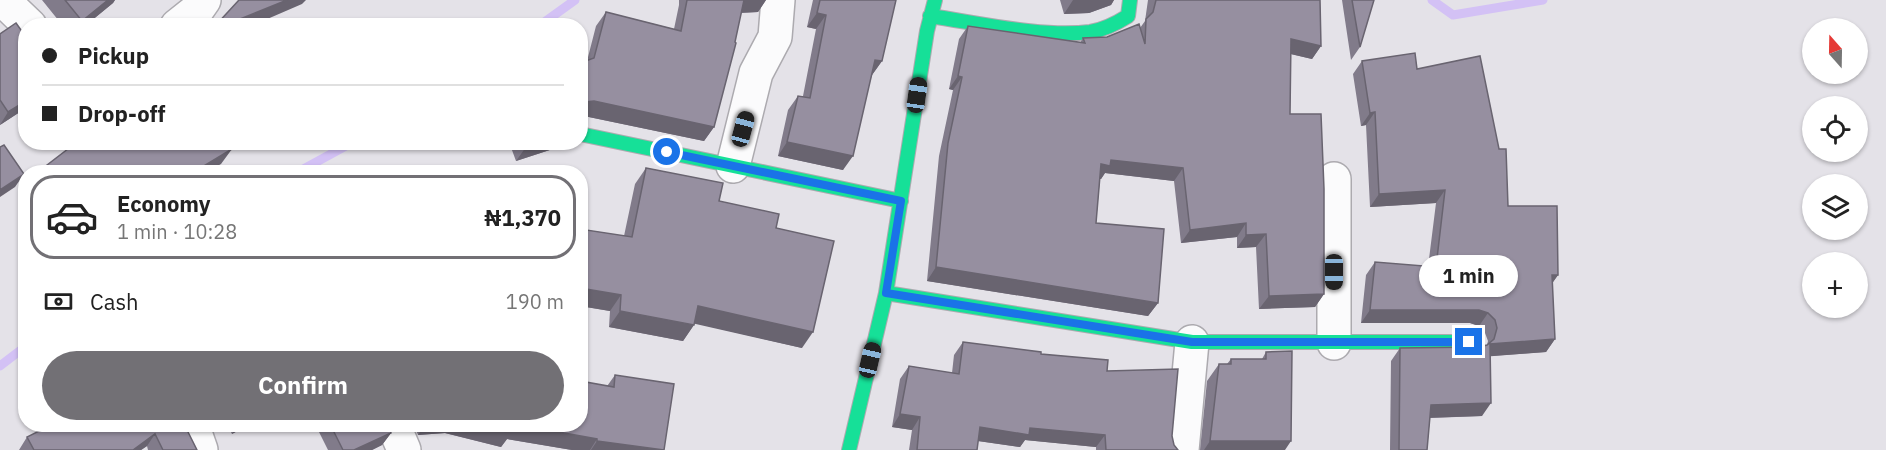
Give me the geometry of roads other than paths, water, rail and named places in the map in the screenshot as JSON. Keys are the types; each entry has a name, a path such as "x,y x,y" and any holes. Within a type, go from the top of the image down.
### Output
{"street":[{"path":"3,0 22,18"},
{"path":"187,18 204,0"},
{"path":"733,166 756,73 775,37 778,0"},
{"path":"849,450 886,293 927,31 935,0"},
{"path":"930,16 1051,33 1092,32 1115,24 1128,16 1130,0"},
{"path":"588,136 901,201"},
{"path":"1334,179 1334,343"},
{"path":"886,293 1192,342 1469,342"},
{"path":"1182,450 1192,342"},
{"path":"195,432 201,450"},
{"path":"396,432 404,450"}],"waterway":[{"path":"550,18 575,0"},
{"path":"1432,0 1453,15 1543,0"},
{"path":"311,165 338,150"},
{"path":"0,366 18,352"}]}
